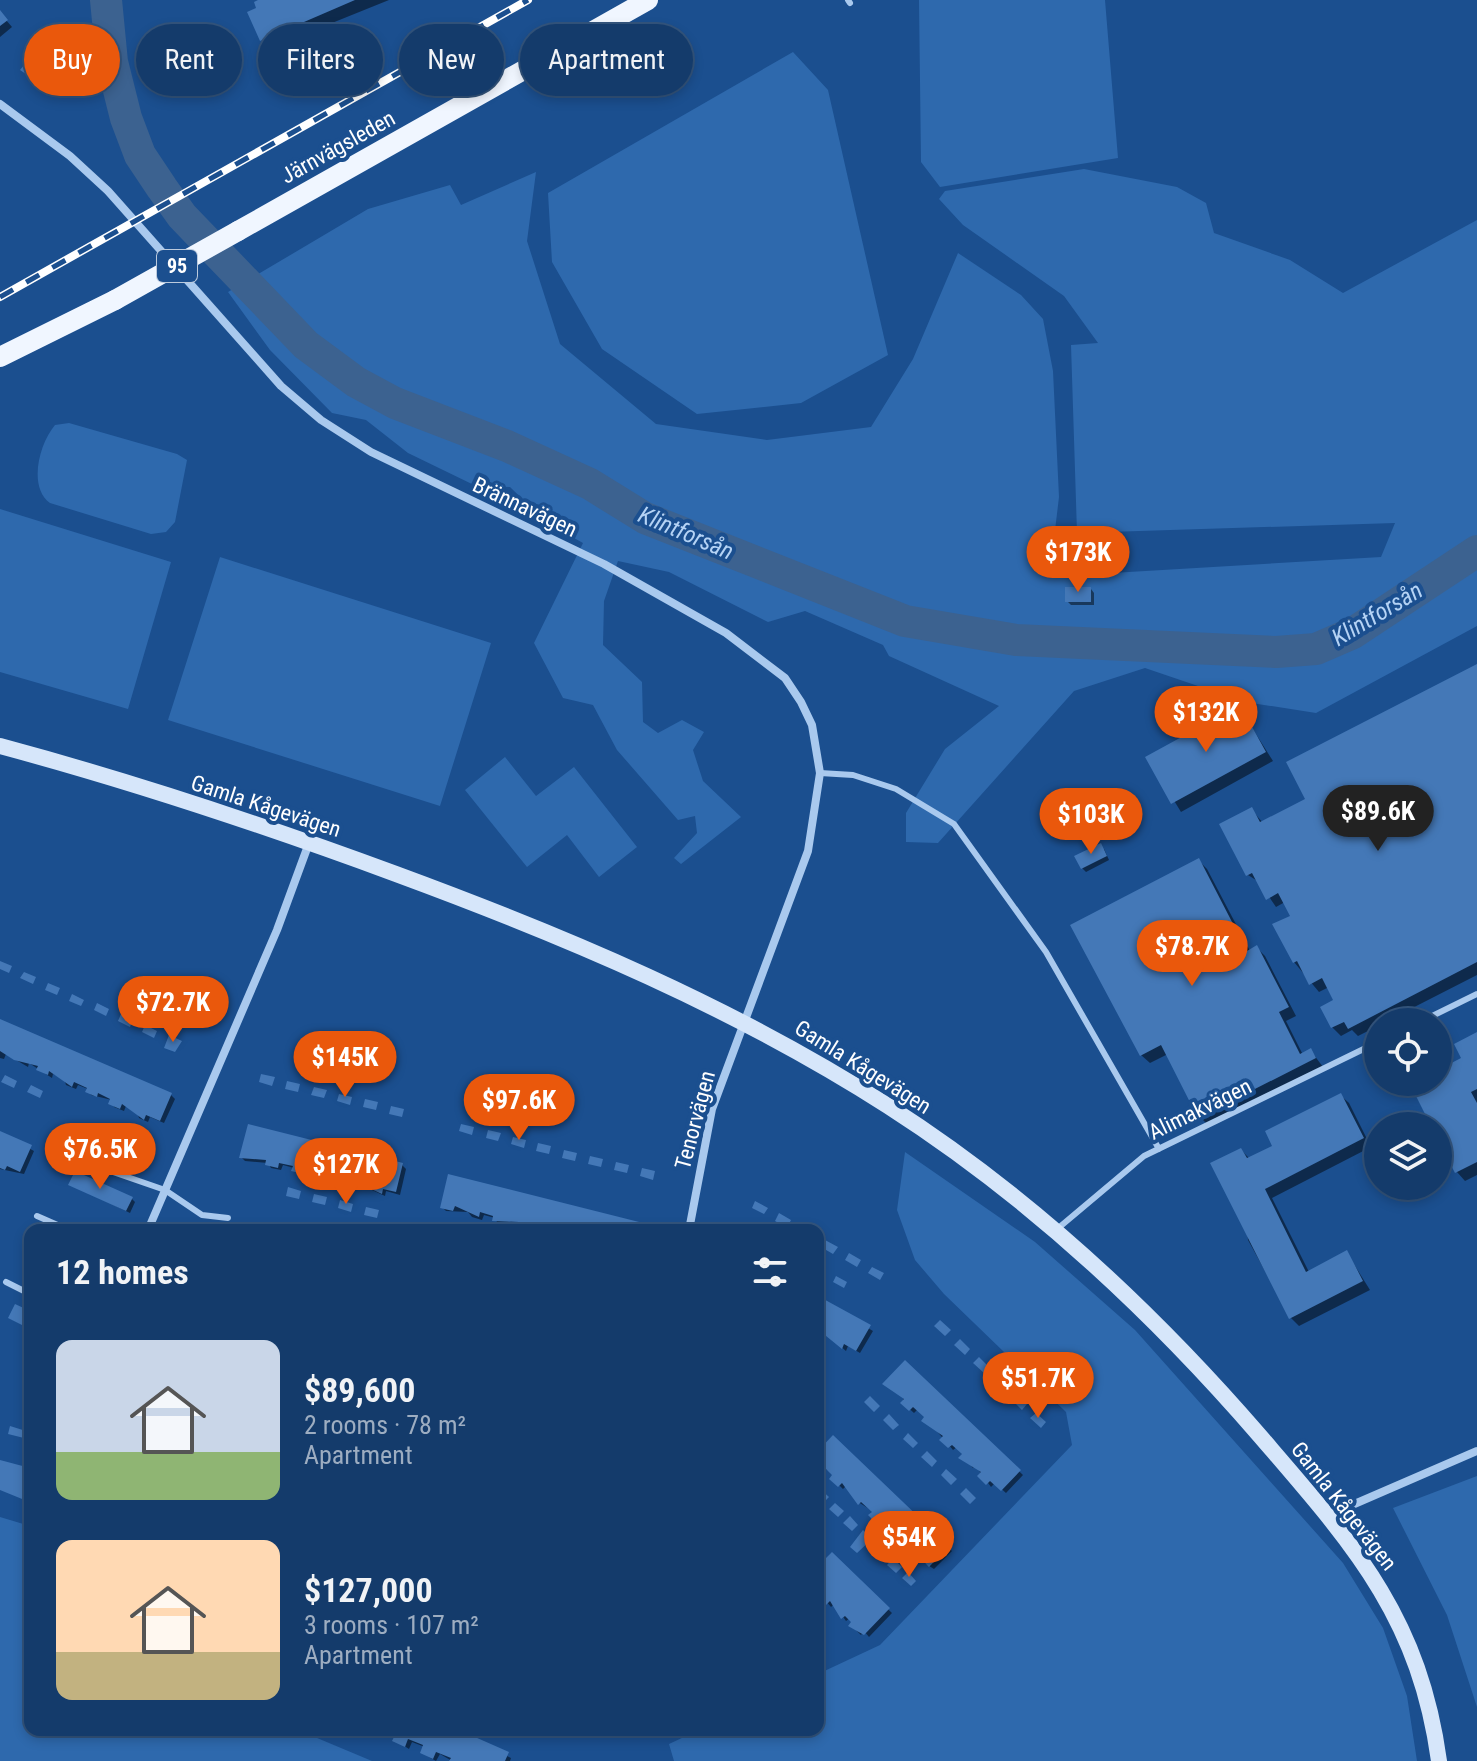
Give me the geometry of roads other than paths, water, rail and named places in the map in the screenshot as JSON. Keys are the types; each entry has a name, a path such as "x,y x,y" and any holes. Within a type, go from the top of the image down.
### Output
{"main road":[{"name":"Järnvägsleden","path":"0,357 115,300 648,0"}],"street":[{"name":"Brännavägen","path":"0,104 70,156 108,191 281,386 321,420 371,452 604,564 758,654 785,678 812,725 820,773 808,851 744,1021"},
{"name":"Gamla Kågevägen","path":"0,746 309,842 521,921 622,963 744,1021 892,1109 1053,1233 1149,1317 1240,1412 1329,1515 1402,1624 1424,1682 1439,1761"},
{"path":"151,1224 277,930 309,842"},
{"name":"Tenorvägen","path":"690,1224 712,1109 744,1021"},
{"path":"1329,1515 1477,1451"}],"lane":[{"path":"820,773 853,775 896,789 954,824 1046,952 1159,1149"},
{"path":"1448,1008 1477,994"},
{"name":"Alimakvägen","path":"1053,1233 1144,1156 1364,1049"},
{"path":"68,1150 113,1172 165,1190 202,1215 228,1218"},
{"path":"37,1216 55,1224"},
{"path":"6,1282 24,1291"}],"waterway":[{"name":"Klintforsån","path":"106,0 112,62 126,118 140,155 182,216 306,345 356,382 395,403 507,446 590,484 645,518 905,621 1016,640 1276,652 1316,649 1353,633 1477,551"}],"railway":[{"path":"0,297 528,0"}]}
